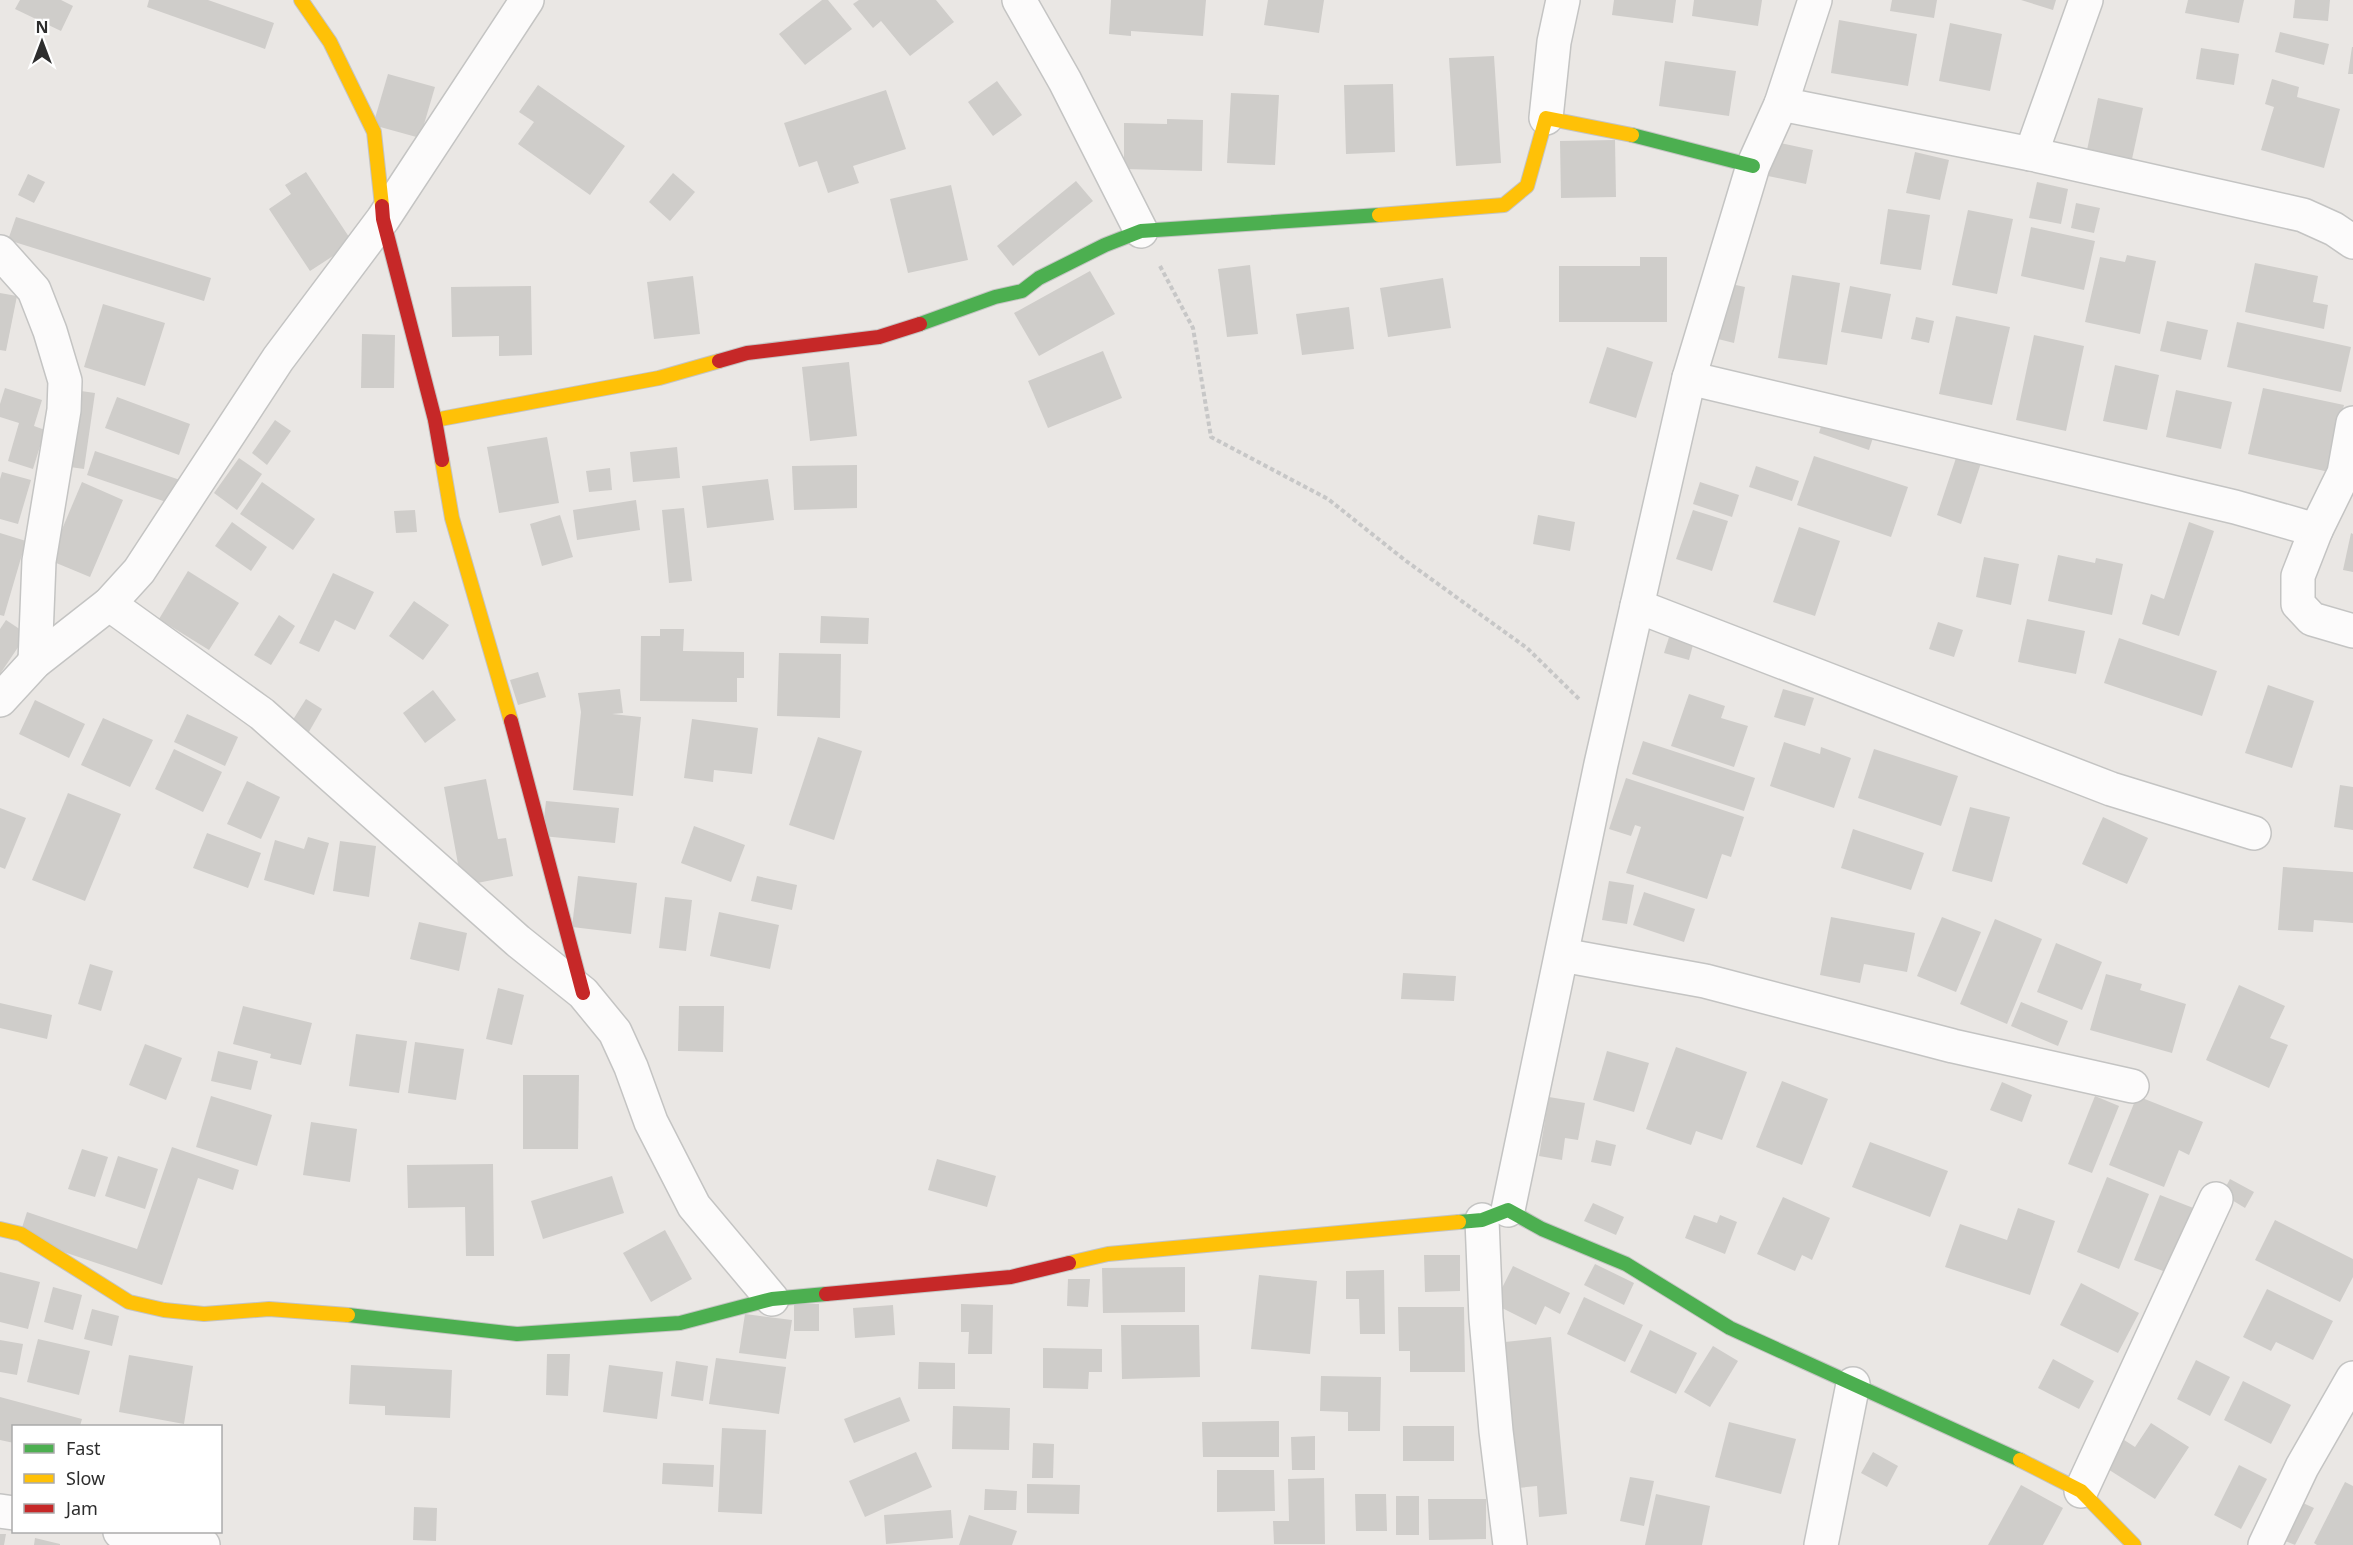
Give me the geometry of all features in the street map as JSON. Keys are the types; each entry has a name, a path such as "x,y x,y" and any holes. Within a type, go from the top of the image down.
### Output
{"street":[{"path":"301,0 330,42 374,132 383,219 435,420 453,518 464,563 507,705 583,993"},
{"path":"0,700 35,662 110,604 139,571 278,359 383,219 527,0"},
{"path":"1019,0 1065,81 1141,231"},
{"path":"435,420 658,378 747,353 879,337 995,297 1022,291 1039,278 1105,245 1141,231 1504,205 1527,186 1546,118 1554,42 1563,0"},
{"path":"1510,1545 1488,1341 1495,1215 1562,955 1601,764 1689,378 1753,166 1781,104 1815,0"},
{"path":"2031,154 2086,0"},
{"path":"1781,104 2031,154 2302,215 2334,229 2353,242"},
{"path":"1546,118 1685,147 1753,166"},
{"path":"0,252 34,290 50,331 65,381 64,410 39,561 35,662"},
{"path":"1689,378 2235,507 2316,530"},
{"path":"2353,423 2344,473 2316,530 2298,576 2298,604 2312,619 2353,631"},
{"path":"110,604 262,714 518,941 583,993 615,1032 631,1066 651,1122 694,1206 772,1299"},
{"path":"1637,606 2111,789 2254,833"},
{"path":"1562,955 1705,981 1953,1046 2132,1086"},
{"path":"2081,1491 2216,1199"},
{"path":"0,1229 21,1234 129,1302 164,1310 204,1314 269,1309 343,1314 517,1334 680,1323 772,1299 1011,1277 1108,1254 1495,1215 1542,1229 1626,1264 1730,1328 2013,1456 2081,1491 2134,1545"},
{"path":"2265,1545 2302,1467 2353,1378"},
{"path":"1821,1545 1853,1384"},
{"path":"126,1533 204,1545"}],"path":[{"path":"1141,231 1193,328 1211,437 1328,499 1406,561 1527,648 1581,701"}],"building":[{"path":"20,0 61,0 73,6 61,31 15,9"},
{"path":"149,0 208,0 274,23 265,49 147,7"},
{"path":"822,0 828,0 852,29 805,65 779,34"},
{"path":"859,0 936,0 954,22 910,56 881,21 873,28 853,4"},
{"path":"1111,0 1206,0 1203,36 1131,31 1131,36 1109,34"},
{"path":"1268,0 1324,0 1319,33 1264,25"},
{"path":"1614,0 1676,0 1673,23 1612,15"},
{"path":"1694,0 1762,0 1758,26 1692,16"},
{"path":"1892,0 1937,0 1934,18 1890,11"},
{"path":"2021,0 2056,0 2053,10"},
{"path":"2188,0 2244,0 2239,23 2185,13"},
{"path":"2295,0 2330,0 2328,21 2293,18"},
{"path":"1839,20 1917,34 1908,86 1831,73"},
{"path":"1950,23 2002,34 1990,91 1939,81"},
{"path":"2280,32 2329,44 2324,65 2275,52"},
{"path":"2352,47 2353,74 2348,74"},
{"path":"2201,48 2239,54 2234,85 2196,79"},
{"path":"1494,56 1501,163 1456,166 1449,58"},
{"path":"1665,61 1736,71 1729,116 1659,106"},
{"path":"388,74 435,87 420,138 373,125"},
{"path":"2272,79 2299,87 2297,97 2340,109 2324,168 2261,150 2274,107 2265,104"},
{"path":"997,81 1022,115 993,136 968,102"},
{"path":"1393,84 1395,152 1346,154 1344,85"},
{"path":"538,85 625,146 590,195 518,144 534,122 519,112"},
{"path":"886,90 906,149 853,166 859,183 828,193 817,161 799,167 784,123"},
{"path":"1231,93 1279,95 1275,165 1227,163"},
{"path":"2098,98 2143,108 2132,159 2087,150"},
{"path":"1167,119 1203,120 1202,171 1124,169 1124,123 1167,124"},
{"path":"1615,140 1616,197 1561,198 1560,141"},
{"path":"1776,142 1813,150 1806,184 1768,176"},
{"path":"1915,152 1949,160 1940,200 1906,193"},
{"path":"306,172 353,243 310,271 269,209 291,194 285,185"},
{"path":"673,173 695,192 670,221 649,202"},
{"path":"28,174 45,182 34,203 18,195"},
{"path":"1076,181 1093,201 1013,266 997,246"},
{"path":"2037,182 2068,189 2061,224 2029,218"},
{"path":"951,185 968,260 908,273 890,199"},
{"path":"2076,203 2100,208 2094,233 2071,228"},
{"path":"1888,209 1930,215 1921,270 1880,264"},
{"path":"1968,210 2013,219 1997,294 1952,285"},
{"path":"16,217 211,278 204,301 8,240"},
{"path":"2031,227 2095,241 2084,290 2021,276"},
{"path":"2127,255 2156,261 2140,334 2085,322 2100,257 2125,262"},
{"path":"1640,257 1667,257 1667,322 1559,322 1559,266 1640,266"},
{"path":"2255,263 2318,276 2313,302 2328,305 2324,329 2245,312"},
{"path":"1250,265 1258,334 1227,337 1218,269"},
{"path":"1090,271 1115,314 1039,356 1014,313"},
{"path":"1792,275 1840,283 1827,365 1778,358"},
{"path":"693,276 700,334 654,339 647,282"},
{"path":"1443,278 1451,328 1388,337 1380,288"},
{"path":"1722,282 1745,287 1734,343 1710,337"},
{"path":"531,286 532,355 499,356 499,336 452,337 451,287"},
{"path":"1850,286 1891,294 1882,339 1841,332"},
{"path":"0,293 17,296 6,351 0,350"},
{"path":"103,304 165,323 145,386 84,367"},
{"path":"1349,307 1354,349 1302,355 1296,314"},
{"path":"1956,316 2010,327 1992,405 1939,394"},
{"path":"1916,317 1934,321 1929,343 1911,339"},
{"path":"2167,321 2208,330 2201,360 2160,351"},
{"path":"2237,322 2351,347 2341,392 2227,367"},
{"path":"362,334 395,335 394,388 361,388"},
{"path":"2034,335 2084,346 2066,431 2016,420"},
{"path":"1607,347 1653,362 1636,418 1589,403"},
{"path":"1103,351 1122,398 1048,428 1028,381"},
{"path":"849,362 857,436 810,441 802,367"},
{"path":"2115,365 2159,375 2147,430 2103,421"},
{"path":"5,388 42,400 34,426 45,430 33,469 8,461 19,423 0,417 0,404"},
{"path":"2263,388 2344,405 2329,472 2248,454"},
{"path":"74,390 95,393 84,469 63,466"},
{"path":"2176,390 2232,402 2221,449 2166,437"},
{"path":"117,397 190,424 179,455 105,428"},
{"path":"1826,411 1876,428 1869,450 1819,433"},
{"path":"275,420 291,431 267,465 252,453"},
{"path":"547,437 559,503 499,513 487,447"},
{"path":"677,447 680,478 633,482 630,452"},
{"path":"95,451 180,480 172,504 87,475"},
{"path":"1957,455 1981,463 1961,524 1937,515"},
{"path":"1814,456 1908,487 1891,537 1797,505"},
{"path":"239,458 262,474 237,510 214,493"},
{"path":"857,465 857,508 794,510 792,466"},
{"path":"1756,466 1799,481 1792,501 1749,487"},
{"path":"610,468 612,490 589,492 586,471"},
{"path":"2,472 31,480 18,524 0,519"},
{"path":"768,479 774,520 707,528 702,486"},
{"path":"82,482 123,500 90,577 49,560"},
{"path":"262,482 315,519 293,550 240,514"},
{"path":"1700,482 1739,495 1732,517 1693,504"},
{"path":"636,500 640,530 577,540 573,510"},
{"path":"684,508 692,581 669,583 662,510"},
{"path":"415,510 417,532 396,533 394,511"},
{"path":"1693,510 1728,521 1712,571 1676,559"},
{"path":"560,515 573,557 542,566 530,524"},
{"path":"1538,515 1575,522 1570,551 1533,544"},
{"path":"232,522 267,547 251,571 215,546"},
{"path":"2189,522 2214,531 2179,636 2142,624 2151,594 2164,599"},
{"path":"1799,527 1840,541 1815,616 1773,602"},
{"path":"0,533 26,541 4,616 0,615"},
{"path":"2351,533 2353,534 2353,572 2343,570"},
{"path":"2058,555 2095,563 2096,558 2123,564 2112,615 2048,601"},
{"path":"1984,557 2019,564 2011,605 1976,597"},
{"path":"188,571 239,603 209,650 159,619"},
{"path":"333,573 374,592 355,630 335,620 319,652 299,643"},
{"path":"414,601 449,625 423,660 389,636"},
{"path":"279,615 295,626 271,665 254,655"},
{"path":"821,616 869,618 868,644 820,643"},
{"path":"2027,619 2085,631 2076,674 2018,662"},
{"path":"6,620 27,634 0,674 0,629"},
{"path":"1938,622 1963,630 1954,657 1929,649"},
{"path":"660,629 684,629 683,651 744,652 744,678 737,678 737,702 640,701 641,636 660,636"},
{"path":"1670,634 1694,641 1689,660 1664,653"},
{"path":"2119,638 2217,671 2202,716 2104,683"},
{"path":"779,653 841,654 840,718 777,716"},
{"path":"538,672 546,697 518,705 510,680"},
{"path":"2268,685 2314,701 2292,768 2245,753"},
{"path":"620,689 623,713 612,714 641,717 633,796 573,790 581,712 578,693"},
{"path":"1783,689 1814,698 1805,726 1774,717"},
{"path":"433,690 456,720 425,743 403,713"},
{"path":"1689,694 1725,706 1721,718 1748,726 1734,767 1671,746"},
{"path":"306,699 322,709 306,737 289,726"},
{"path":"35,700 85,724 69,758 19,734"},
{"path":"187,714 238,737 225,766 174,742"},
{"path":"103,718 153,740 130,787 81,765"},
{"path":"692,719 758,728 752,774 714,770 713,782 684,778"},
{"path":"818,737 862,751 834,840 789,825"},
{"path":"1643,741 1755,778 1744,811 1632,774"},
{"path":"1784,742 1820,754 1821,747 1851,758 1834,808 1770,786"},
{"path":"174,749 222,772 203,812 155,789"},
{"path":"1874,749 1958,776 1941,826 1858,798"},
{"path":"1626,778 1744,817 1731,857 1722,854 1707,899 1626,873 1641,827 1635,825 1631,836 1609,829"},
{"path":"486,779 498,839 506,838 513,876 462,886 444,787"},
{"path":"247,781 280,797 261,839 227,824"},
{"path":"2340,785 2353,787 2353,830 2334,827"},
{"path":"68,793 121,814 85,901 32,880"},
{"path":"546,801 619,808 615,843 542,836"},
{"path":"1970,807 2010,817 1992,882 1952,871"},
{"path":"0,808 26,818 5,869 0,867"},
{"path":"2103,817 2148,838 2127,884 2082,864"},
{"path":"694,826 745,845 731,882 681,863"},
{"path":"1853,829 1924,853 1911,890 1841,868"},
{"path":"207,833 261,853 248,888 193,868"},
{"path":"308,837 329,843 314,895 264,880 275,840 304,849"},
{"path":"340,841 376,846 369,897 333,891"},
{"path":"2283,867 2353,872 2353,923 2314,920 2313,932 2278,930"},
{"path":"578,876 637,883 631,934 572,927"},
{"path":"757,876 797,885 792,910 751,901"},
{"path":"1609,881 1634,885 1627,924 1602,920"},
{"path":"1644,892 1695,909 1684,942 1633,925"},
{"path":"665,897 692,900 686,951 659,948"},
{"path":"719,912 779,925 770,969 710,956"},
{"path":"1831,917 1915,933 1907,972 1864,964 1860,983 1820,975"},
{"path":"1942,917 1981,932 1956,992 1917,976"},
{"path":"1995,919 2042,939 2007,1024 1960,1004"},
{"path":"419,922 467,933 459,971 410,959"},
{"path":"2056,943 2102,962 2082,1010 2037,992"},
{"path":"90,964 113,971 101,1011 78,1004"},
{"path":"1403,973 1456,976 1454,1001 1401,999"},
{"path":"2106,974 2142,984 2140,990 2186,1004 2172,1053 2090,1030"},
{"path":"2239,985 2285,1006 2270,1038 2288,1045 2269,1088 2206,1060"},
{"path":"498,988 524,995 512,1045 486,1039"},
{"path":"2021,1002 2068,1021 2058,1046 2011,1026"},
{"path":"0,1003 52,1015 47,1039 0,1028"},
{"path":"243,1006 312,1023 301,1065 270,1058 271,1054 233,1044"},
{"path":"679,1006 724,1006 723,1052 678,1051"},
{"path":"356,1034 407,1041 399,1093 349,1086"},
{"path":"415,1042 464,1049 456,1100 408,1093"},
{"path":"145,1044 182,1058 166,1100 129,1085"},
{"path":"1676,1047 1747,1072 1722,1140 1696,1131 1691,1145 1646,1129"},
{"path":"218,1051 258,1061 251,1090 211,1081"},
{"path":"1607,1051 1649,1063 1634,1112 1593,1100"},
{"path":"523,1075 579,1075 578,1149 523,1149"},
{"path":"1782,1081 1828,1099 1802,1165 1756,1147"},
{"path":"2002,1082 2032,1095 2022,1122 1990,1110"},
{"path":"211,1096 272,1115 257,1166 196,1147"},
{"path":"2095,1096 2119,1106 2092,1173 2068,1164"},
{"path":"2137,1096 2203,1122 2189,1155 2179,1150 2164,1187 2109,1165"},
{"path":"1549,1097 1585,1103 1578,1140 1565,1138 1562,1160 1539,1156"},
{"path":"311,1122 357,1129 350,1182 303,1175"},
{"path":"1596,1140 1616,1145 1611,1166 1591,1162"},
{"path":"1870,1142 1948,1171 1930,1217 1852,1187"},
{"path":"172,1147 239,1170 233,1190 198,1178 162,1285 19,1237 27,1212 137,1249"},
{"path":"82,1149 108,1157 95,1197 68,1189"},
{"path":"118,1156 158,1169 145,1209 105,1196"},
{"path":"937,1159 996,1176 987,1207 928,1190"},
{"path":"493,1164 494,1256 466,1256 465,1207 408,1208 407,1165"},
{"path":"612,1176 624,1213 543,1239 531,1201"},
{"path":"2107,1177 2149,1194 2119,1269 2077,1252"},
{"path":"2230,1179 2254,1192 2245,1208 2222,1194"},
{"path":"2160,1195 2196,1209 2171,1274 2134,1260"},
{"path":"1783,1197 1830,1218 1812,1260 1802,1255 1795,1271 1757,1254"},
{"path":"1593,1203 1624,1217 1616,1235 1584,1221"},
{"path":"2018,1208 2055,1221 2030,1295 1945,1267 1960,1224 2007,1240"},
{"path":"1694,1215 1717,1223 1720,1215 1737,1222 1725,1254 1685,1238"},
{"path":"2275,1220 2353,1259 2353,1277 2340,1302 2255,1260"},
{"path":"665,1230 692,1279 651,1302 623,1253"},
{"path":"1424,1255 1460,1255 1460,1291 1425,1292"},
{"path":"1595,1264 1634,1283 1624,1305 1584,1285"},
{"path":"1513,1266 1570,1293 1560,1314 1545,1306 1536,1325 1494,1304"},
{"path":"1185,1267 1185,1312 1103,1313 1102,1268"},
{"path":"1384,1270 1385,1334 1360,1334 1359,1299 1346,1299 1346,1271"},
{"path":"0,1272 40,1282 28,1329 0,1322"},
{"path":"1259,1275 1317,1281 1310,1354 1251,1349"},
{"path":"1068,1279 1090,1279 1088,1307 1067,1306"},
{"path":"2081,1283 2139,1313 2118,1353 2060,1325"},
{"path":"53,1287 82,1295 73,1330 44,1322"},
{"path":"2267,1289 2333,1321 2313,1360 2276,1342 2271,1351 2243,1337"},
{"path":"1584,1297 1643,1325 1625,1362 1567,1334"},
{"path":"794,1304 819,1304 819,1331 794,1331"},
{"path":"961,1304 993,1305 992,1354 968,1354 969,1332 961,1332"},
{"path":"893,1305 895,1335 855,1338 853,1308"},
{"path":"1398,1307 1464,1307 1465,1372 1410,1372 1410,1351 1399,1351"},
{"path":"92,1309 119,1316 112,1346 84,1339"},
{"path":"745,1314 792,1320 786,1359 739,1353"},
{"path":"1121,1325 1199,1325 1200,1377 1122,1379"},
{"path":"1650,1330 1697,1353 1676,1394 1630,1372"},
{"path":"1551,1337 1567,1514 1539,1517 1537,1486 1518,1488 1505,1342"},
{"path":"38,1339 90,1351 79,1395 27,1382"},
{"path":"0,1340 23,1344 17,1375 0,1372"},
{"path":"1713,1346 1738,1361 1710,1407 1684,1392"},
{"path":"1043,1348 1102,1349 1102,1372 1089,1372 1088,1389 1043,1388"},
{"path":"547,1354 570,1354 568,1396 546,1395"},
{"path":"129,1355 193,1366 184,1424 119,1412"},
{"path":"716,1358 786,1367 779,1414 709,1404"},
{"path":"2053,1359 2094,1381 2079,1409 2038,1388"},
{"path":"2196,1360 2230,1377 2210,1416 2177,1399"},
{"path":"676,1361 708,1366 703,1401 671,1396"},
{"path":"919,1362 955,1363 955,1389 918,1389"},
{"path":"351,1365 452,1370 450,1418 385,1415 385,1406 349,1404"},
{"path":"609,1365 663,1372 657,1419 603,1412"},
{"path":"1321,1376 1381,1377 1380,1431 1348,1431 1348,1412 1320,1411"},
{"path":"2243,1381 2291,1405 2271,1444 2224,1420"},
{"path":"0,1397 82,1419 80,1425 12,1425 12,1443 0,1440"},
{"path":"900,1397 910,1421 854,1443 844,1419"},
{"path":"953,1406 1010,1408 1009,1450 952,1449"},
{"path":"1279,1421 1279,1457 1203,1457 1202,1422"},
{"path":"1729,1422 1796,1439 1781,1494 1715,1477"},
{"path":"2151,1423 2189,1447 2155,1499 2103,1466 2121,1438 2135,1447"},
{"path":"1403,1426 1454,1426 1454,1461 1403,1461"},
{"path":"722,1428 766,1430 762,1514 718,1512"},
{"path":"1315,1436 1315,1470 1292,1470 1291,1437"},
{"path":"1033,1443 1054,1444 1053,1478 1032,1478"},
{"path":"916,1452 932,1487 865,1517 849,1481"},
{"path":"1873,1452 1898,1466 1887,1487 1861,1473"},
{"path":"663,1463 714,1465 713,1487 662,1484"},
{"path":"2239,1465 2267,1479 2241,1529 2214,1515"},
{"path":"1217,1470 1274,1470 1275,1511 1217,1512"},
{"path":"1630,1477 1654,1481 1644,1526 1620,1521"},
{"path":"1324,1478 1325,1544 1274,1544 1273,1521 1289,1521 1288,1479"},
{"path":"2345,1482 2353,1486 2353,1545 2317,1545 2314,1543"},
{"path":"1027,1484 1080,1485 1079,1514 1027,1513"},
{"path":"2021,1485 2063,1508 2043,1545 1988,1545"},
{"path":"985,1489 1017,1491 1016,1510 984,1510"},
{"path":"1355,1494 1386,1494 1387,1531 1356,1531"},
{"path":"1656,1494 1710,1506 1702,1545 1645,1545"},
{"path":"1396,1496 1419,1496 1419,1535 1396,1535"},
{"path":"2292,1498 2314,1508 2295,1545 2273,1536"},
{"path":"1428,1499 1486,1499 1486,1539 1429,1540"},
{"path":"414,1507 437,1508 436,1541 413,1540"},
{"path":"951,1510 953,1538 886,1544 884,1515"},
{"path":"969,1515 1017,1531 1012,1545 959,1545"},
{"path":"0,1534 6,1534 4,1545 0,1545"},
{"path":"35,1538 60,1544 60,1545 34,1545"}],"traffic: fast":[{"path":"1632,135 1753,166"},
{"path":"920,324 995,297 1022,291 1039,278 1105,245 1141,231 1379,215"},
{"path":"1459,1222 1482,1220 1508,1210 1542,1229 1626,1264 1730,1328 2020,1460"},
{"path":"348,1315 517,1334 680,1323 772,1299 826,1294"}],"traffic: slow":[{"path":"301,0 330,42 374,132 382,206"},
{"path":"1379,215 1504,205 1527,186 1546,118 1632,135"},
{"path":"435,420 659,378 719,361"},
{"path":"442,460 452,518 511,721"},
{"path":"1069,1263 1108,1254 1459,1222"},
{"path":"0,1229 21,1234 129,1302 164,1310 204,1314 269,1309 348,1315"},
{"path":"2020,1460 2081,1491 2134,1545"}],"traffic: jam":[{"path":"382,206 383,219 435,420 442,460"},
{"path":"719,361 747,353 879,337 920,324"},
{"path":"511,721 583,993"},
{"path":"826,1294 1011,1277 1069,1263"}]}
